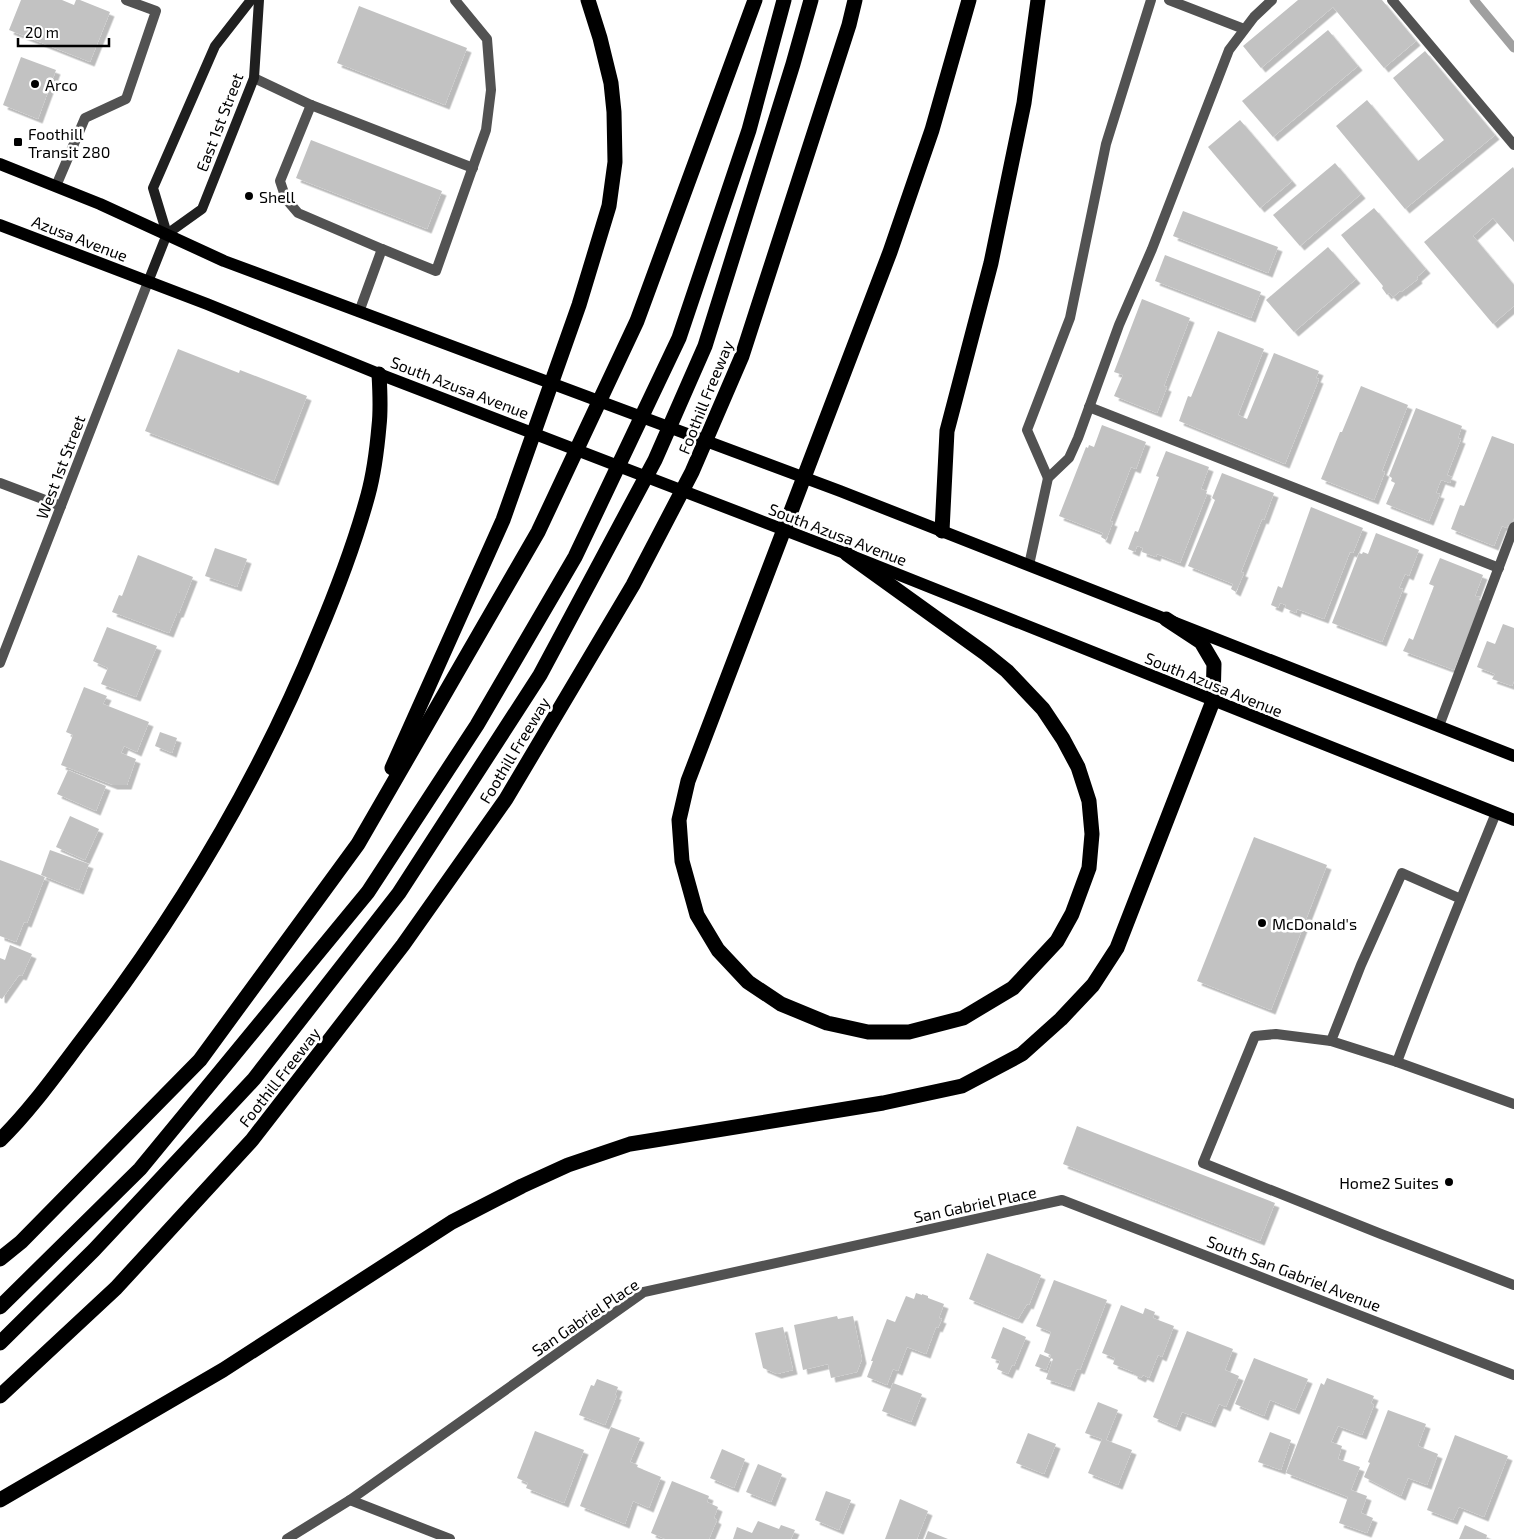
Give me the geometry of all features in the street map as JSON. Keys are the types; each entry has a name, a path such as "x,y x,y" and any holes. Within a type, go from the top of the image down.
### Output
{"highway":[{"path":"358,844 503,520 579,305 609,206 616,162 614,112 611,83 588,0"},
{"path":"0,1259 21,1242 200,1060 358,844 538,532 637,321 756,0"},
{"path":"0,1307 140,1169 368,892 476,725 575,557 679,338 749,130 784,0"},
{"path":"0,1343 94,1250 254,1079 399,893 540,675 655,460 705,346 793,64 811,0"},
{"name":"Foothill Freeway","path":"0,1396 116,1288 252,1140 403,945 506,799 633,585 692,472 742,356 856,0"},
{"path":"847,554 1007,671 1043,709 1063,739 1078,767 1089,801 1092,834 1089,868 1072,914 1057,942 1013,988 962,1018 910,1032 868,1032 827,1023 781,1004 748,982 718,950 697,915 682,861 679,820 688,781 890,252 932,130 969,0"},
{"path":"942,531 947,431 995,244 1024,103 1038,0"},
{"path":"0,1140 54,1077 144,957 230,818 271,742 304,671 354,542 368,493 380,424 380,374"},
{"path":"0,1500 223,1370 452,1222 568,1165 630,1144 884,1103 962,1086 1022,1054 1061,1019 1093,985 1117,948 1213,701 1214,664 1200,642 1166,619"}],"main road":[{"name":"East 1st Street","path":"251,0 215,46 153,188 167,234 202,209 254,78 259,0"},
{"path":"0,164 100,204 224,261 840,491 1514,756"},
{"name":"Azusa Avenue","path":"0,225 148,282"},
{"path":"148,282 167,234"},
{"name":"South Azusa Avenue","path":"148,282 380,374 847,554 1514,820"}],"street":[{"path":"56,186 85,118 126,99 156,12 126,0"},
{"path":"311,105 280,181 286,199 298,213 436,271 486,130 491,90 487,39 455,0"},
{"path":"1048,478 1027,430 1070,318 1106,144 1151,0"},
{"path":"1169,0 1244,29"},
{"path":"1030,565 1048,478 1069,458 1078,438 1119,325 1152,249 1229,50 1254,17 1272,0"},
{"path":"1392,0 1514,145"},
{"path":"254,78 311,105 473,168"},
{"path":"359,312 382,249"},
{"name":"West 1st Street","path":"0,663 148,282"},
{"path":"1089,407 1498,568"},
{"path":"0,483 61,506"},
{"path":"1439,726 1514,527"},
{"path":"1397,1062 1431,971 1496,813"},
{"path":"1331,1041 1361,965 1402,873 1461,899"},
{"path":"1514,1104 1397,1062 1331,1041 1276,1034 1255,1036 1203,1163 1514,1285"},
{"name":"South San Gabriel Avenue","path":"1062,1200 1514,1375"},
{"name":"San Gabriel Place","path":"287,1539 350,1500 644,1292 1062,1200"},
{"path":"350,1500 450,1539"}],"building":[{"path":"21,0 62,0 74,5 76,0 80,0 110,12 90,62 9,30"},
{"path":"1298,0 1382,0 1416,41 1384,68 1333,7 1261,68 1243,46"},
{"path":"359,6 467,48 445,105 337,63"},
{"path":"1328,30 1358,66 1273,137 1242,101"},
{"path":"1425,51 1495,135 1405,209 1336,126 1367,100 1418,161 1444,140 1393,78"},
{"path":"21,57 56,70 38,119 3,105"},
{"path":"1240,120 1292,181 1260,208 1208,147"},
{"path":"311,140 442,191 427,229 296,178"},
{"path":"1335,163 1361,194 1300,246 1273,215"},
{"path":"1513,167 1514,242 1493,218 1473,236 1514,285 1514,306 1493,324 1424,242"},
{"path":"1374,208 1426,269 1417,277 1418,279 1393,297 1389,293 1387,295 1382,288 1383,286 1341,235"},
{"path":"1183,211 1278,247 1268,273 1173,236"},
{"path":"1328,247 1356,279 1294,332 1266,300"},
{"path":"1165,255 1261,292 1251,318 1155,281"},
{"path":"1142,299 1190,318 1164,386 1167,387 1157,413 1114,396 1123,375 1114,372"},
{"path":"1218,331 1264,349 1238,415 1247,419 1274,353 1319,371 1316,378 1319,379 1285,464 1179,421 1188,396 1191,397"},
{"path":"178,349 239,373 240,370 307,396 274,481 145,431"},
{"path":"1361,386 1408,405 1382,471 1385,472 1374,500 1321,479"},
{"path":"1416,408 1462,426 1458,438 1461,439 1447,475 1452,477 1450,483 1441,480 1436,493 1440,494 1429,521 1386,504 1395,483 1391,481 1392,478 1389,476"},
{"path":"1102,425 1146,442 1136,469 1131,467 1110,521 1113,522 1106,540 1101,537 1103,533 1059,516 1086,447 1088,448 1089,445 1094,447"},
{"path":"1492,436 1514,444 1514,518 1511,526 1508,525 1507,528 1502,526 1494,546 1451,529 1460,505 1464,506"},
{"path":"1166,451 1209,467 1201,489 1207,491 1207,494 1180,563 1157,554 1156,557 1142,552 1143,548 1137,546 1135,552 1128,549 1135,531 1138,532 1159,477 1156,476"},
{"path":"1222,473 1274,493 1241,572 1244,573 1236,592 1231,589 1233,584 1188,566 1215,500 1212,498"},
{"path":"1311,507 1363,528 1353,553 1350,552 1324,619 1297,609 1296,613 1285,608 1286,605 1280,603 1278,608 1271,605 1278,586 1282,588"},
{"path":"1376,533 1419,550 1409,576 1405,574 1399,588 1403,589 1382,642 1332,623 1359,553 1368,554"},
{"path":"215,548 247,559 237,587 205,576"},
{"path":"138,555 193,577 169,633 112,612 119,595 122,596"},
{"path":"1440,558 1483,575 1475,596 1480,597 1479,600 1482,601 1454,670 1403,651 1409,638 1413,640 1434,586 1429,584"},
{"path":"1503,624 1514,628 1514,681 1512,686 1492,679 1495,674 1477,667 1487,641 1495,644"},
{"path":"107,627 157,646 136,697 101,684 108,668 93,661"},
{"path":"84,687 107,696 103,704 149,722 137,752 124,746 121,753 136,759 127,785 113,785 61,765 73,735 66,732"},
{"path":"160,732 177,738 172,753 155,746"},
{"path":"68,770 106,786 96,811 57,794"},
{"path":"70,816 99,829 85,860 56,847"},
{"name":"McDonald's","path":"1254,837 1327,865 1271,1010 1197,981"},
{"path":"50,850 89,864 79,890 41,875"},
{"path":"0,860 45,877 27,923 24,922 16,942 0,936"},
{"path":"10,945 32,954 22,976 19,975 2,999 0,998 0,958 5,960"},
{"path":"1077,1126 1275,1203 1260,1241 1063,1164"},
{"path":"987,1253 1041,1275 1029,1305 1027,1304 1018,1319 969,1299"},
{"path":"1054,1280 1107,1300 1080,1370 1077,1369 1070,1387 1046,1379 1053,1359 1051,1358 1046,1370 1035,1366 1040,1354 1050,1358 1051,1355 1044,1352 1051,1332 1036,1326"},
{"path":"916,1293 928,1296 928,1298 944,1304 939,1318 942,1319 938,1328 936,1327 926,1354 907,1347 898,1371 893,1369 887,1385 867,1377 887,1319 895,1322 906,1296 914,1299"},
{"path":"1121,1305 1143,1314 1145,1308 1155,1312 1153,1318 1174,1326 1162,1357 1158,1355 1149,1378 1143,1375 1141,1378 1133,1374 1133,1372 1113,1364 1115,1358 1102,1353"},
{"path":"837,1316 838,1319 853,1316 862,1359 857,1372 831,1378 828,1364 803,1370 794,1325"},
{"path":"783,1327 793,1370 777,1374 763,1368 755,1333"},
{"path":"1003,1327 1026,1337 1014,1366 1012,1365 1008,1374 997,1369 1000,1361 991,1358"},
{"path":"1187,1331 1233,1349 1225,1370 1239,1376 1226,1407 1219,1404 1211,1423 1182,1412 1176,1427 1153,1417"},
{"path":"1254,1358 1308,1379 1295,1410 1270,1400 1264,1416 1235,1404"},
{"path":"1327,1378 1374,1396 1371,1403 1374,1405 1362,1435 1338,1426 1331,1442 1342,1446 1338,1459 1360,1467 1351,1490 1367,1496 1361,1513 1373,1518 1367,1533 1339,1523 1348,1497 1286,1473 1321,1383 1324,1385"},
{"path":"597,1379 618,1387 615,1395 617,1395 605,1425 579,1415 591,1385 594,1386"},
{"path":"893,1383 922,1394 911,1422 882,1411"},
{"path":"1098,1402 1118,1410 1106,1440 1132,1450 1118,1485 1088,1473 1102,1439 1085,1433"},
{"path":"1388,1410 1426,1424 1418,1446 1438,1454 1427,1485 1408,1478 1401,1496 1364,1477"},
{"path":"611,1427 640,1438 630,1462 661,1477 649,1508 633,1501 625,1524 580,1506"},
{"path":"535,1431 584,1450 564,1503 526,1488 528,1483 517,1478"},
{"path":"1270,1432 1291,1440 1281,1470 1258,1462"},
{"path":"1028,1433 1056,1444 1044,1474 1016,1463"},
{"path":"1455,1435 1508,1456 1484,1517 1459,1507 1453,1520 1427,1510"},
{"path":"722,1449 745,1459 734,1488 710,1478"},
{"path":"758,1464 782,1474 771,1502 746,1492"},
{"path":"672,1481 709,1496 707,1502 718,1507 714,1518 717,1520 709,1539 665,1539 651,1533"},
{"path":"826,1491 851,1500 839,1530 815,1520"},
{"path":"900,1499 928,1511 917,1539 885,1539"},
{"path":"758,1521 779,1529 781,1525 795,1530 791,1539 733,1539 737,1527 752,1533"},
{"path":"1465,1525 1487,1535 1486,1539 1459,1539"},
{"path":"928,1531 948,1539 925,1539"}],"waterway":[{"path":"1474,0 1514,48"}],"place":[{"name":"Arco","path":"35,84"},
{"name":"Foothill Transit 280","path":"18,142"},
{"name":"Shell","path":"249,196"},
{"name":"McDonald's","path":"1262,923"},
{"name":"Home2 Suites","path":"1449,1182"}]}
